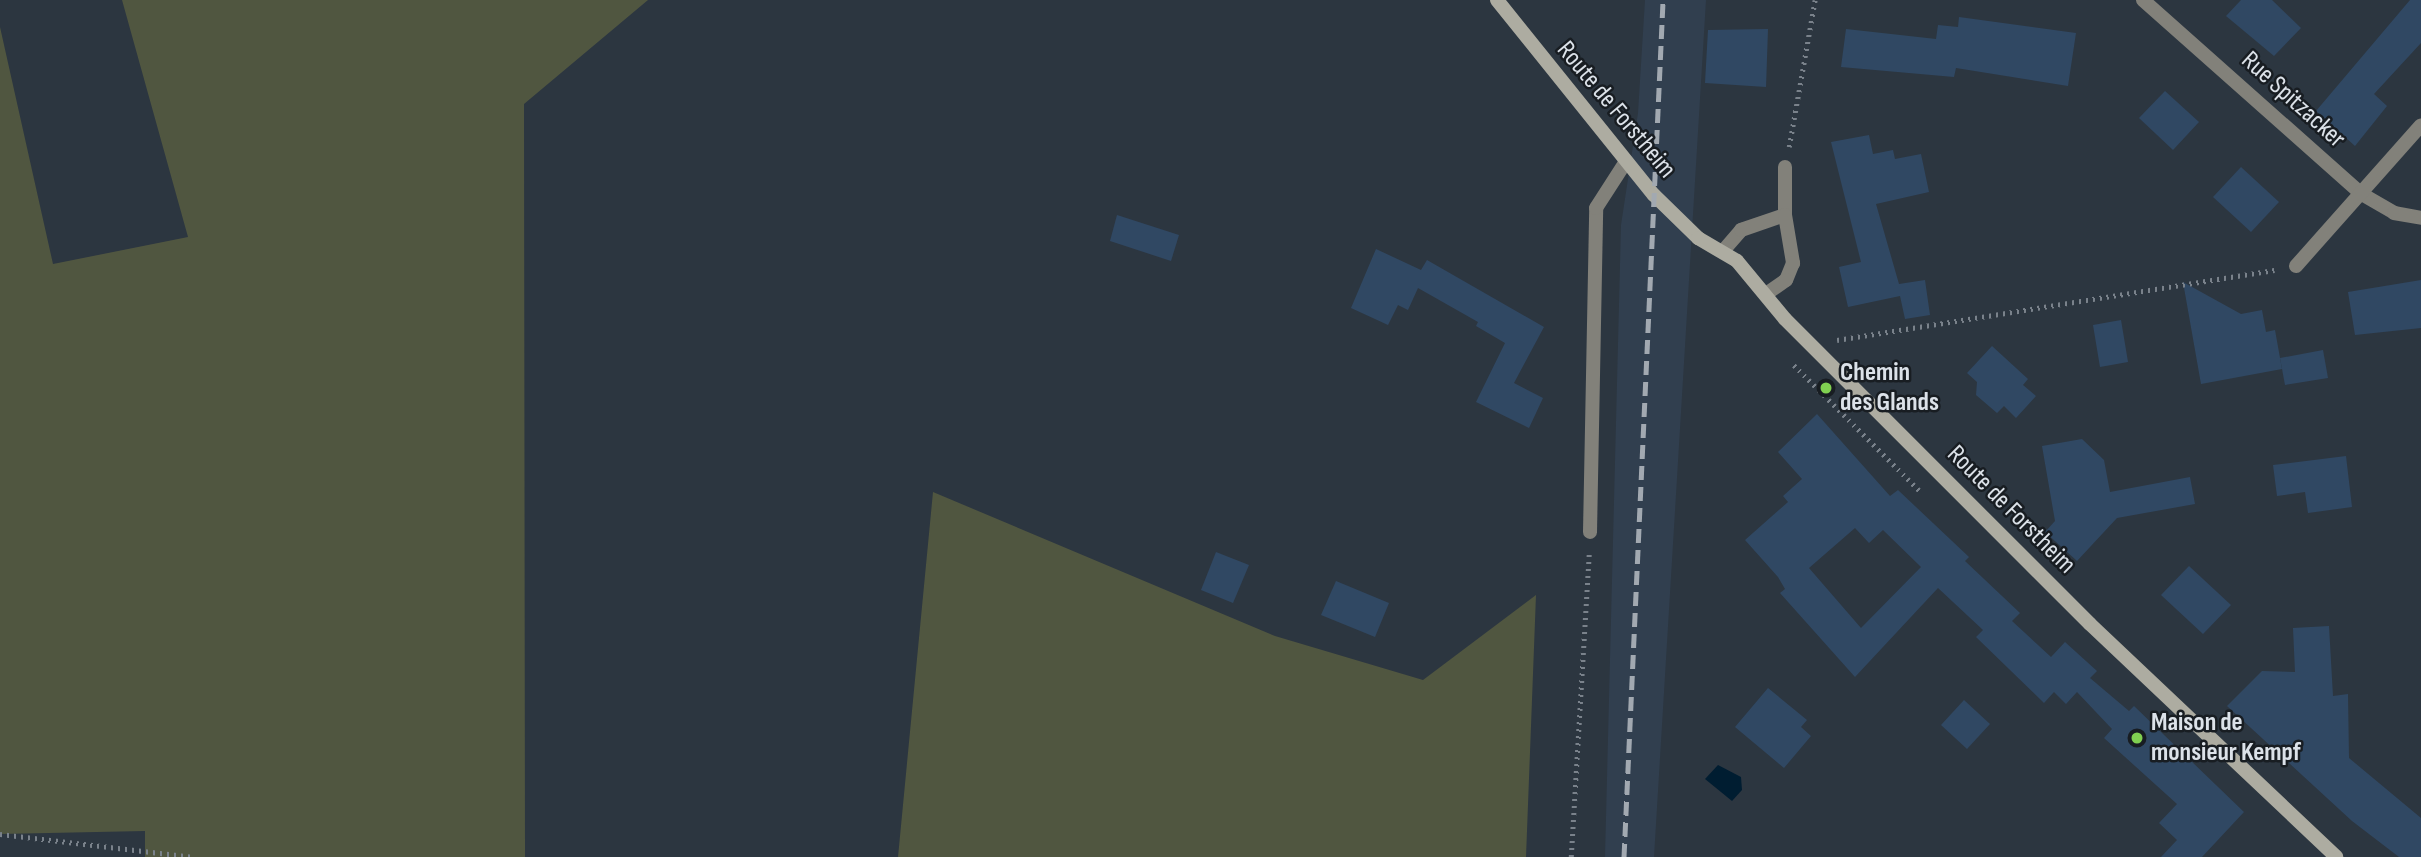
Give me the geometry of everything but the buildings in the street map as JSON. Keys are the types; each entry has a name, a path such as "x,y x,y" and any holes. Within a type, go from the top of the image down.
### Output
{"street":[{"name":"Route de Forstheim","path":"1497,0 1625,163 1684,225 1723,251 1812,345 2090,624 2336,857"},
{"name":"Rue Spitzacker","path":"2143,0 2360,193 2394,213 2421,218"},
{"path":"2296,266 2421,125"},
{"path":"1590,532 1596,208 1625,163"},
{"path":"1766,294 1786,280 1793,263 1785,215 1785,167"},
{"path":"1723,251 1741,230 1785,215"}],"path":[{"path":"1785,167 1815,0"},
{"path":"1793,364 1812,345 2296,266"},
{"path":"1571,857 1590,532"},
{"path":"0,834 153,855 192,857"}],"shaded area":[{"path":"1645,0 1706,0 1654,857 1605,857 1621,225 1638,113"},
{"path":"1718,765 1741,777 1742,790 1732,801 1705,779"}],"green space":[{"path":"122,0 648,0 524,104 525,857 145,857 145,831 0,834 0,27 53,264 188,237"},
{"path":"933,492 1275,636 1423,680 1536,595 1526,857 898,857"}],"railway":[{"path":"1624,857 1663,0"}],"place":[{"name":"Chemin des Glands","path":"1826,388"},
{"name":"Maison de monsieur Kempf","path":"2137,738"}]}
